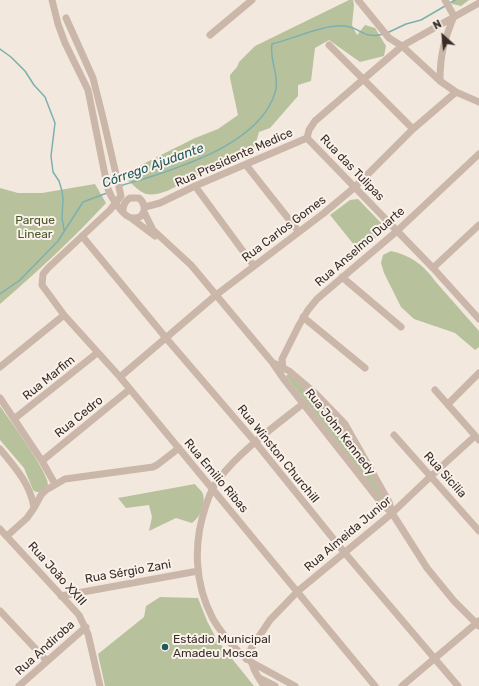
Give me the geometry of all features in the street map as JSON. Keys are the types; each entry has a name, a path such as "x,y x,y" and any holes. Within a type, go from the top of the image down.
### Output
{"street":[{"path":"52,0 58,24 65,43 88,90 108,187 116,196 139,198 143,203 144,209 140,216 131,218 126,215 116,204 116,196 114,173 104,122 93,78 66,18"},
{"path":"210,35 252,0"},
{"path":"358,0 389,38 402,46 440,81 456,92 479,102"},
{"path":"440,81 444,41 454,16 445,1"},
{"name":"Rua Presidente Medice","path":"144,209 307,138 309,130 315,121 363,78 402,46 479,3"},
{"path":"329,45 413,129"},
{"name":"Rua Carlos Gomes","path":"120,377 216,295 355,187 413,129 456,92"},
{"name":"Rua das Tulipas","path":"307,138 433,268 479,319"},
{"name":"Rua Anselmo Duarte","path":"281,371 282,359 304,317 317,299 396,231 479,154"},
{"path":"246,165 299,232"},
{"path":"108,187 113,180 114,173"},
{"path":"195,186 254,266"},
{"path":"123,211 125,202 130,198"},
{"path":"82,236 116,204"},
{"name":"Rua John Kennedy","path":"144,209 153,230 162,240 191,265 281,371 383,505 392,513 427,568 454,601 478,623"},
{"name":"Rua John Kennedy","path":"131,218 162,240"},
{"path":"433,268 479,225"},
{"name":"Rua Emilio Ribas","path":"82,236 48,268 42,280 44,290 97,353 120,377 375,686"},
{"name":"Rua Winston Churchill","path":"82,236 166,338 256,443 344,552 458,686"},
{"path":"342,276 400,327"},
{"path":"0,367 64,315"},
{"path":"304,317 365,368"},
{"name":"Rua Marfim","path":"14,419 97,353"},
{"name":"Rua John Kennedy","path":"281,371 289,371 316,394 345,424 389,502 392,513"},
{"path":"448,404 479,373"},
{"name":"Rua Cedro","path":"42,461 130,389"},
{"path":"435,390 477,438"},
{"path":"0,398 42,461 55,484"},
{"path":"295,686 249,660 232,646 215,622 204,598 198,571 197,554 198,540 204,510 212,488 217,480 232,464 304,403"},
{"name":"Rua Sicilia","path":"394,435 479,531"},
{"name":"Rua Almeida Junior","path":"249,660 270,620 298,592 392,513 431,476 477,438"},
{"path":"7,536 27,518 41,495 55,484 73,477 153,467 158,465 179,448"},
{"path":"0,449 17,470 33,496 34,508"},
{"name":"Rua João XXIII","path":"0,529 79,615 86,627 100,686"},
{"name":"Rua Sérgio Zani","path":"61,596 198,571"},
{"path":"0,610 47,661"},
{"path":"402,686 478,623"},
{"name":"Rua Andiroba","path":"19,686 86,627"},
{"path":"249,660 264,686"},
{"path":"259,678 275,686"}],"green space":[{"path":"349,0 353,0 352,25 357,35 365,25 375,28 386,46 384,56 360,62 329,40 315,48 311,81 298,85 298,96 270,128 259,132 252,156 228,161 167,191 150,195 142,192 128,180 130,172 143,164 195,138 218,129 238,115 230,75 237,67 239,62 255,46"},
{"path":"453,0 469,0 461,6 452,4"},
{"name":"Parque Linear","path":"95,184 106,203 28,280 0,304 0,188 18,193 42,193"},
{"path":"358,199 382,224 382,231 378,236 359,251 330,215 350,200"},
{"path":"391,251 410,258 426,270 479,331 479,347 475,350 455,333 414,319 401,307 384,273 381,263 383,255"},
{"path":"289,375 330,411 344,426 387,501 385,503 286,376"},
{"path":"0,406 36,458 47,479 48,485 39,492 33,490 24,468 0,440"},
{"path":"195,484 202,493 204,502 200,514 195,520 192,523 176,518 149,531 152,517 149,505 126,508 118,498"},
{"name":"Estádio Municipal Amadeu Mosca","path":"160,597 198,598 207,621 217,640 254,686 105,686 98,654 144,617 146,606"}],"waterway":[{"name":"Córrego Ajudante","path":"450,3 455,0"},
{"name":"Córrego Ajudante","path":"387,33 406,24 421,20 445,6"},
{"name":"Córrego Ajudante","path":"121,186 186,165 204,157 240,137 255,124 267,110 275,93 276,80 271,50 272,44 318,29 337,26 350,27 371,35 383,34"},
{"path":"0,49 11,57 25,71 34,85 45,97 55,123 51,156 53,172 59,181 62,191 62,218 64,230"},
{"name":"Córrego Ajudante","path":"0,294 20,280 58,241 83,202 107,193"}],"place":[{"name":"Estádio Municipal Amadeu Mosca","path":"165,647"}]}
